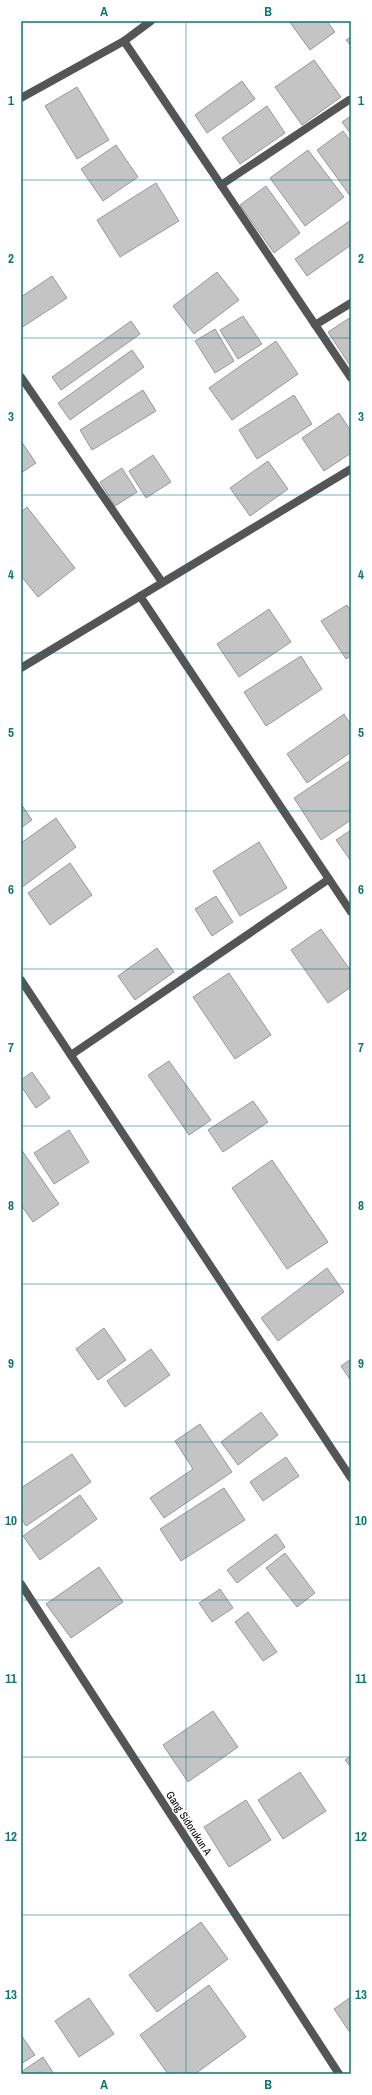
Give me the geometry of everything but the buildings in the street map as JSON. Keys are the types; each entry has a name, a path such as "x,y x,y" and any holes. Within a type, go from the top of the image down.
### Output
{"street":[{"path":"21,98 124,41 151,21"},
{"path":"124,41 351,378"},
{"path":"221,185 348,100"},
{"path":"315,325 351,303"},
{"path":"21,377 162,582"},
{"path":"21,668 351,469"},
{"path":"140,596 351,912"},
{"path":"71,1055 329,879"},
{"path":"21,980 351,1478"},
{"name":"Gang Sidorukun A","path":"21,1584 339,2074"}]}
